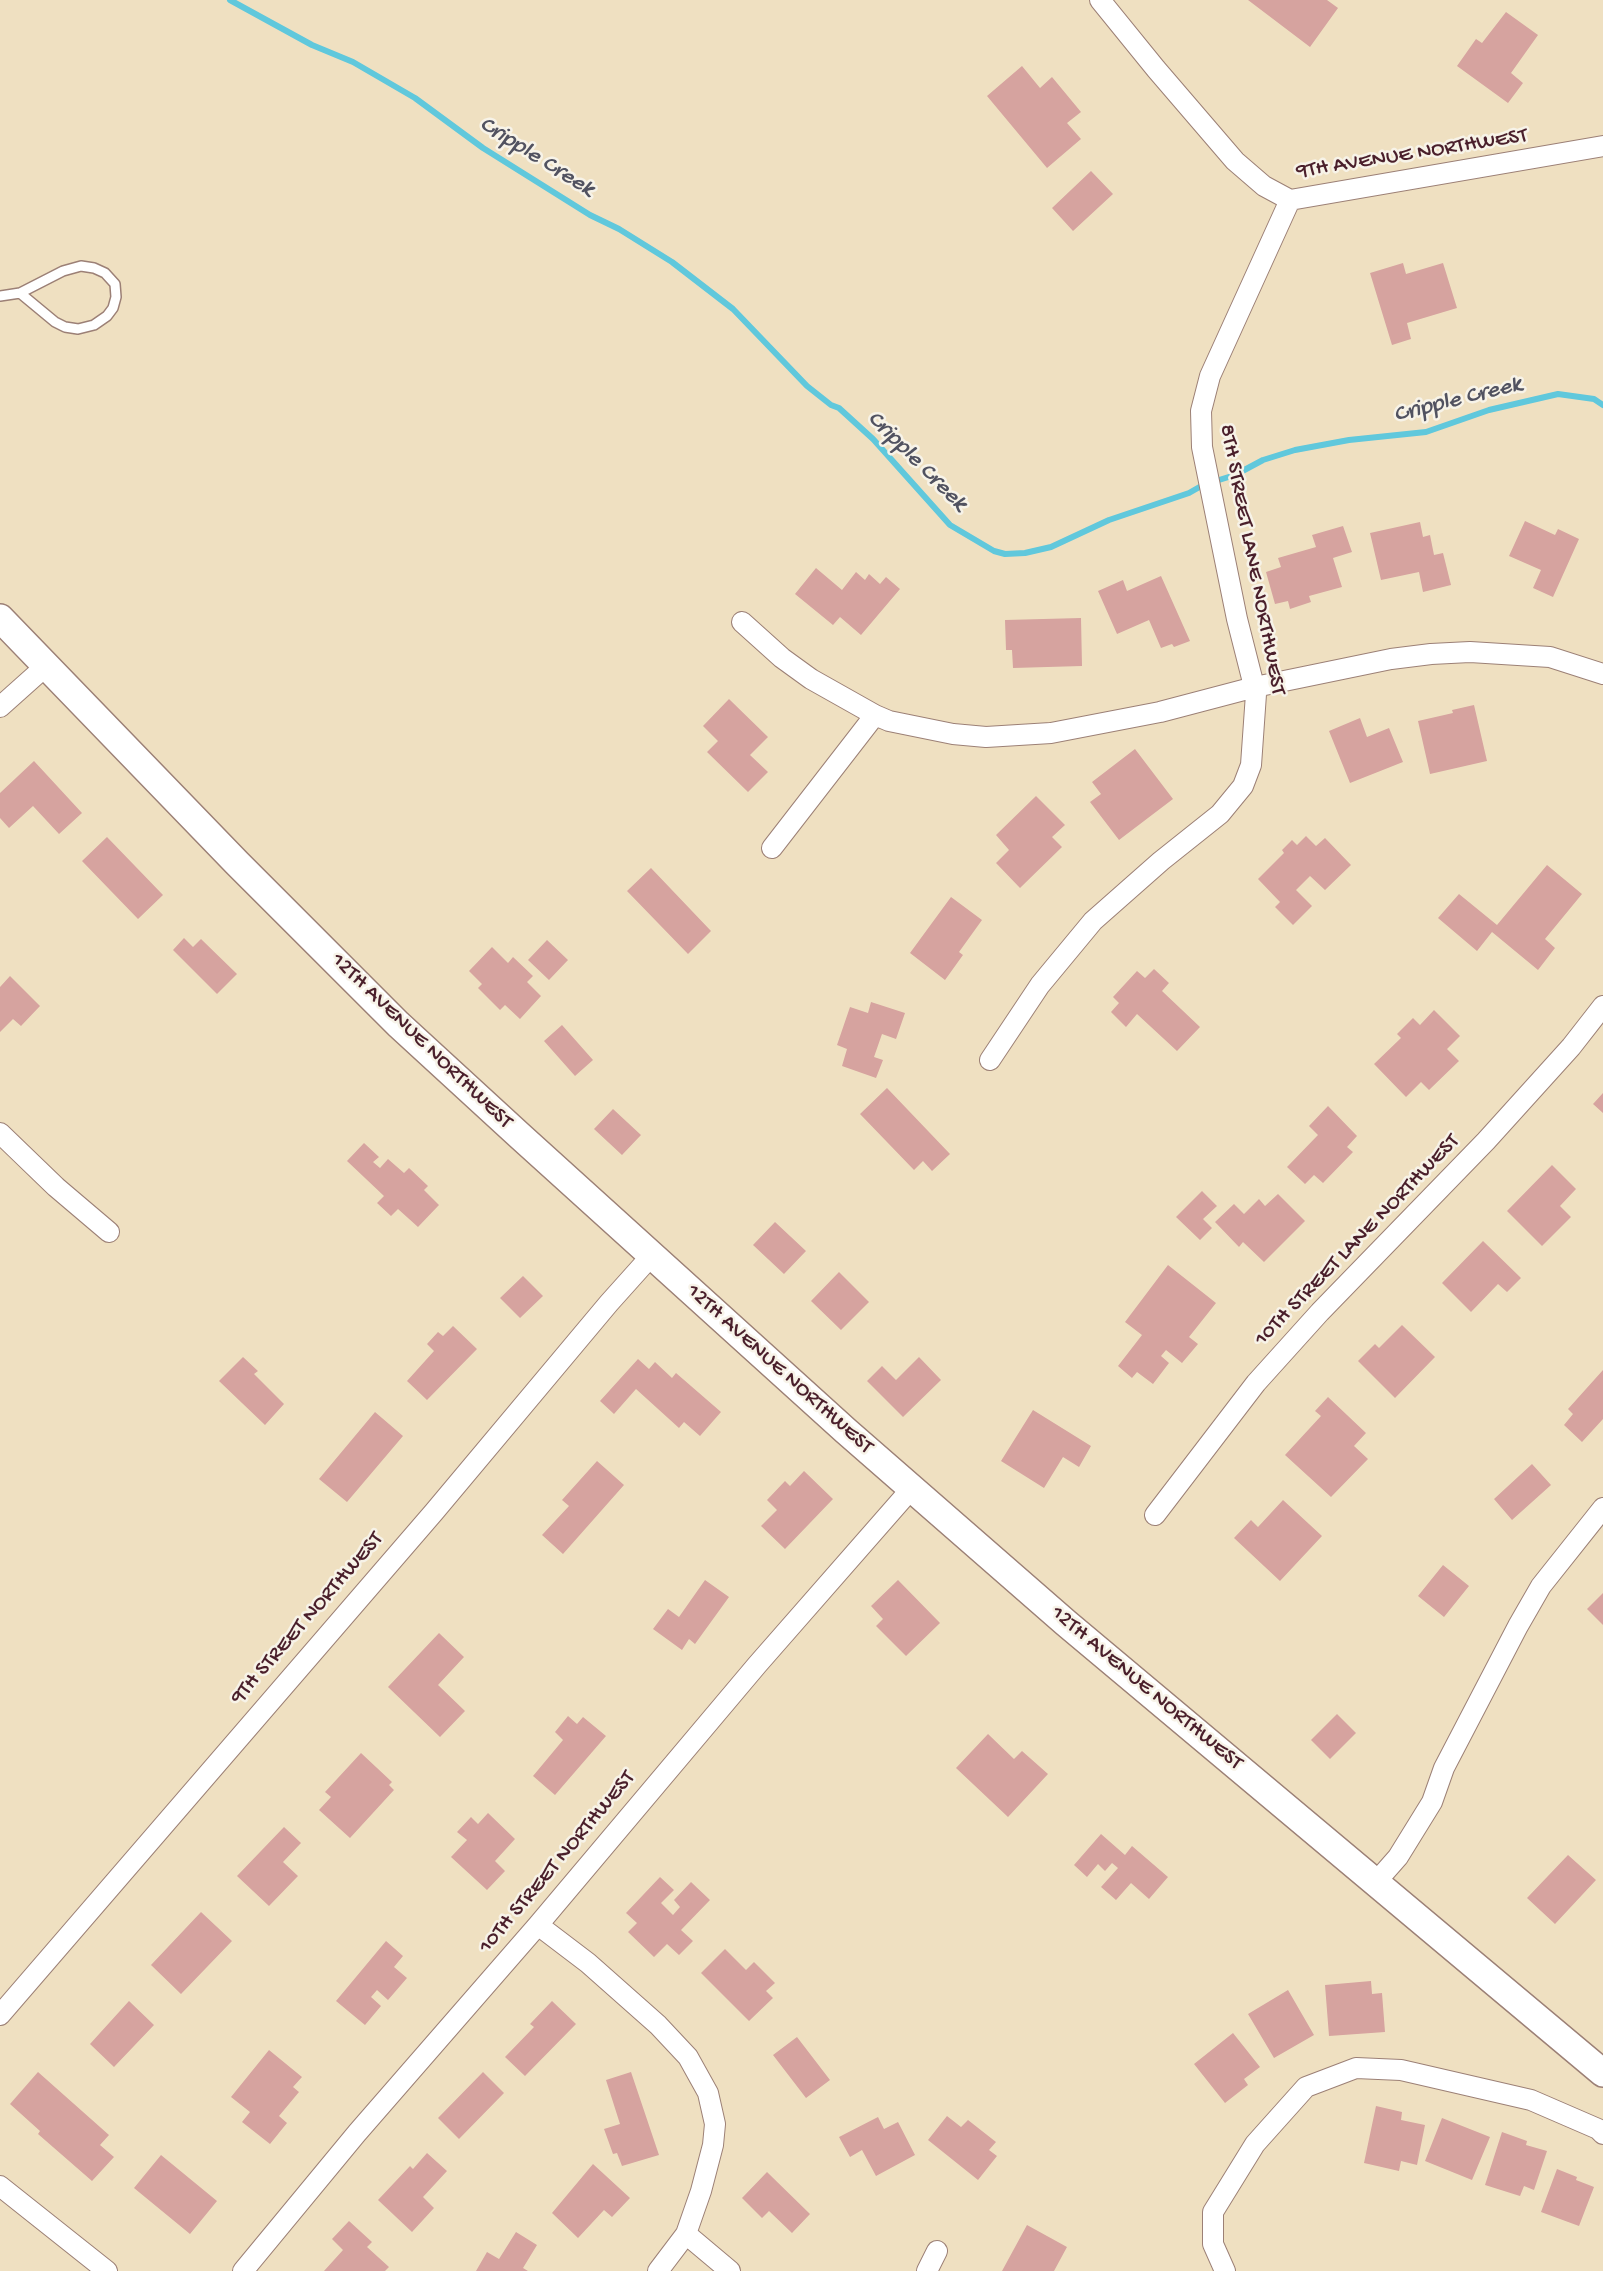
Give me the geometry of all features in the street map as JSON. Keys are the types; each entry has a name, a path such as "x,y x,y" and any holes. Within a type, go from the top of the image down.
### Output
{"main road":[{"name":"12TH AVENUE NORTHWEST","path":"0,618 237,864 398,1024 652,1255 1066,1623 1602,2071"}],"street":[{"name":"9TH AVENUE NORTHWEST","path":"1101,0 1234,161 1264,186 1290,200 1603,146"},
{"name":"8TH STREET LANE NORTHWEST","path":"990,1060 1040,985 1093,921 1161,861 1220,814 1243,786 1251,765 1255,687 1237,620 1202,447 1201,411 1209,376 1290,200"},
{"path":"742,622 782,658 811,679 875,715 889,721 953,734 986,736 1035,735 1160,712 1255,687 1391,659 1431,654 1470,652 1550,657 1603,674"},
{"path":"0,706 47,665"},
{"path":"772,848 875,715"},
{"name":"10TH STREET LANE NORTHWEST","path":"1155,1515 1256,1383 1320,1312 1486,1141 1570,1047 1603,1006"},
{"path":"0,1133 56,1187 109,1232"},
{"name":"9TH STREET NORTHWEST","path":"0,2015 434,1512 652,1255"},
{"name":"10TH STREET NORTHWEST","path":"243,2271 357,2133 538,1925 757,1665 912,1488"},
{"path":"1376,1882 1398,1857 1432,1802 1444,1768 1541,1586 1603,1508"},
{"path":"538,1925 588,1963 658,2025 688,2057 708,2093 714,2124 713,2145 701,2191 686,2234 658,2271"},
{"path":"1225,2271 1213,2244 1213,2212 1255,2144 1306,2087 1356,2068 1401,2070 1531,2100 1598,2129 1603,2134"},
{"path":"0,2186 107,2271"},
{"path":"686,2234 730,2271"},
{"path":"927,2271 937,2251"}],"lane":[{"path":"0,296 20,293 63,271 81,266 94,267 105,273 115,284 116,297 114,308 107,316 94,325 78,329 65,327 55,322 20,293"}],"building":[{"path":"1248,0 1327,0 1338,8 1310,47"},
{"path":"1506,12 1538,35 1511,73 1523,83 1508,103 1457,66 1476,39 1482,43"},
{"path":"1022,66 1040,88 1052,77 1081,112 1067,123 1081,139 1047,168 987,96"},
{"path":"1091,171 1113,194 1073,231 1052,208"},
{"path":"1403,263 1406,274 1443,263 1457,308 1407,323 1411,339 1392,345 1370,273"},
{"path":"1525,521 1555,535 1558,529 1579,539 1553,597 1533,588 1541,570 1509,556"},
{"path":"1420,522 1423,537 1430,535 1434,555 1443,553 1451,585 1423,592 1419,572 1381,580 1370,533"},
{"path":"1343,526 1352,552 1333,558 1342,587 1309,596 1311,602 1290,609 1288,601 1275,604 1266,572 1281,567 1278,558 1316,547 1312,535"},
{"path":"816,568 842,590 856,572 865,580 869,574 880,584 886,577 900,589 861,635 840,617 833,625 795,594"},
{"path":"1161,576 1190,641 1174,647 1172,644 1161,648 1149,620 1117,634 1098,591 1123,580 1127,591"},
{"path":"1081,618 1082,666 1013,668 1012,650 1006,650 1005,620"},
{"path":"729,699 768,737 750,755 768,772 748,792 707,752 718,741 703,726"},
{"path":"1474,705 1487,761 1430,774 1418,721 1453,713 1452,710"},
{"path":"1360,718 1367,737 1389,728 1403,762 1350,783 1329,731"},
{"path":"1135,749 1173,799 1119,840 1090,802 1101,794 1092,782"},
{"path":"34,761 82,813 59,834 33,806 9,828 0,818 0,793"},
{"path":"1036,796 1065,825 1052,837 1062,847 1020,888 996,863 1009,850 996,835"},
{"path":"1306,836 1316,846 1325,838 1351,865 1325,890 1310,876 1296,890 1312,906 1293,925 1275,907 1280,902 1258,879 1284,853 1282,850 1292,840 1297,845"},
{"path":"107,837 163,895 138,919 82,861"},
{"path":"1547,865 1582,894 1545,939 1555,948 1538,970 1492,932 1477,951 1438,918 1459,894 1497,925"},
{"path":"651,868 711,931 688,954 627,891"},
{"path":"951,897 982,920 959,952 963,955 945,980 910,953"},
{"path":"184,938 193,947 201,939 237,974 217,994 173,950"},
{"path":"547,940 568,960 549,980 528,960"},
{"path":"492,947 508,963 513,957 533,976 527,982 541,996 520,1019 505,1005 500,1010 478,988 482,984 469,971"},
{"path":"1154,969 1169,983 1162,991 1200,1027 1177,1051 1137,1014 1126,1027 1111,1012 1119,1003 1113,997 1137,971 1145,978"},
{"path":"10,976 40,1006 21,1026 13,1019 0,1032 0,987"},
{"path":"871,1002 905,1013 896,1039 882,1034 874,1057 883,1060 876,1078 842,1066 847,1049 837,1045 850,1007 868,1013"},
{"path":"1434,1010 1460,1036 1447,1049 1459,1061 1429,1090 1421,1082 1406,1097 1374,1064 1401,1038 1397,1034 1413,1018 1420,1025"},
{"path":"562,1025 593,1060 575,1076 544,1041"},
{"path":"887,1088 950,1154 932,1171 923,1161 914,1170 860,1114"},
{"path":"1603,1093 1603,1113 1593,1104"},
{"path":"1328,1106 1357,1136 1347,1147 1353,1152 1323,1183 1314,1175 1305,1184 1287,1167 1318,1135 1309,1126"},
{"path":"613,1109 641,1135 622,1155 594,1129"},
{"path":"364,1143 379,1157 373,1162 380,1168 388,1159 404,1173 409,1168 428,1186 424,1190 439,1205 418,1227 398,1209 391,1216 377,1203 384,1196 347,1161"},
{"path":"1552,1165 1576,1189 1560,1206 1571,1217 1542,1246 1507,1211"},
{"path":"1202,1191 1217,1206 1203,1219 1212,1228 1200,1240 1176,1217"},
{"path":"1278,1194 1305,1221 1264,1262 1243,1242 1239,1247 1215,1222 1234,1204 1244,1214 1259,1199 1265,1206"},
{"path":"775,1222 806,1251 784,1274 753,1245"},
{"path":"1483,1241 1521,1278 1507,1292 1498,1284 1471,1312 1442,1283"},
{"path":"1168,1265 1216,1303 1189,1337 1198,1344 1182,1363 1166,1350 1161,1356 1169,1363 1153,1384 1137,1372 1132,1378 1118,1366 1142,1335 1125,1322"},
{"path":"839,1272 869,1302 841,1330 811,1301"},
{"path":"523,1276 543,1296 520,1318 500,1298"},
{"path":"1402,1325 1435,1357 1395,1398 1358,1361 1375,1344 1379,1348"},
{"path":"453,1326 477,1349 427,1400 407,1381 434,1351 427,1344 438,1332 443,1336"},
{"path":"243,1357 258,1371 254,1374 284,1404 265,1425 219,1381"},
{"path":"919,1357 941,1380 903,1417 867,1381 882,1366 896,1380"},
{"path":"638,1359 649,1369 655,1362 672,1378 676,1373 721,1412 700,1436 684,1422 679,1428 636,1389 614,1414 600,1401"},
{"path":"1603,1370 1603,1419 1582,1442 1564,1425 1573,1414 1568,1409"},
{"path":"1328,1397 1366,1433 1354,1446 1368,1459 1331,1497 1285,1455 1321,1416 1315,1411"},
{"path":"1033,1410 1091,1446 1079,1467 1063,1457 1044,1488 1001,1461"},
{"path":"375,1412 403,1436 347,1502 319,1479"},
{"path":"597,1461 624,1485 563,1554 542,1535 569,1506 562,1500"},
{"path":"1532,1464 1551,1485 1512,1520 1494,1499"},
{"path":"804,1471 833,1499 785,1549 761,1526 777,1510 767,1500 785,1481 790,1486"},
{"path":"1283,1500 1322,1536 1280,1581 1234,1538 1251,1520 1258,1527"},
{"path":"1443,1565 1469,1586 1444,1617 1418,1596"},
{"path":"705,1580 729,1597 695,1644 689,1639 682,1650 653,1629 668,1609 679,1617"},
{"path":"898,1580 940,1623 906,1656 876,1626 883,1619 871,1606"},
{"path":"1603,1593 1603,1625 1587,1609"},
{"path":"439,1633 464,1657 438,1685 465,1711 440,1737 388,1687"},
{"path":"1337,1714 1356,1733 1330,1759 1311,1740"},
{"path":"568,1716 577,1724 583,1717 606,1736 555,1795 533,1776 563,1740 555,1732"},
{"path":"988,1734 1014,1759 1022,1751 1048,1774 1008,1817 956,1768"},
{"path":"361,1753 392,1782 389,1785 394,1790 350,1838 319,1810 331,1797 325,1792"},
{"path":"488,1813 515,1839 495,1861 505,1871 487,1890 451,1857 467,1840 457,1832 471,1817 478,1824"},
{"path":"284,1827 301,1843 283,1862 298,1876 269,1906 237,1876"},
{"path":"1101,1834 1125,1855 1132,1846 1168,1877 1149,1899 1131,1883 1116,1900 1101,1887 1118,1868 1112,1863 1105,1871 1098,1864 1087,1877 1074,1865"},
{"path":"1568,1855 1596,1880 1555,1924 1527,1898"},
{"path":"660,1877 674,1890 661,1903 673,1915 680,1907 674,1900 691,1882 710,1900 681,1930 693,1941 679,1955 667,1944 654,1957 628,1932 637,1923 626,1913"},
{"path":"201,1912 232,1941 181,1994 151,1965"},
{"path":"386,1941 403,1956 394,1967 407,1978 388,2000 377,1990 371,1997 381,2006 365,2025 336,2001"},
{"path":"725,1949 746,1970 754,1962 775,1983 766,1991 773,1998 749,2021 701,1973"},
{"path":"1371,1981 1372,1994 1382,1993 1385,2032 1329,2036 1325,1985"},
{"path":"1288,1990 1314,2035 1274,2058 1248,2014"},
{"path":"129,2001 154,2025 114,2067 90,2044"},
{"path":"552,2001 576,2024 525,2076 505,2057 534,2027 530,2024"},
{"path":"1233,2033 1260,2067 1244,2079 1248,2085 1225,2103 1194,2064"},
{"path":"797,2037 830,2080 806,2098 773,2055"},
{"path":"269,2050 302,2077 293,2087 299,2092 279,2116 287,2123 270,2144 242,2122 250,2112 231,2097"},
{"path":"38,2072 109,2135 100,2145 114,2157 92,2181 38,2134 40,2131 10,2104"},
{"path":"483,2072 504,2093 459,2139 438,2118"},
{"path":"631,2072 659,2155 622,2166 617,2153 613,2154 604,2129 620,2124 606,2080"},
{"path":"1376,2106 1402,2112 1401,2120 1425,2125 1417,2165 1401,2161 1399,2171 1364,2163"},
{"path":"947,2116 961,2127 968,2120 996,2142 989,2150 997,2156 978,2180 928,2140"},
{"path":"878,2117 884,2129 898,2122 915,2155 876,2176 862,2150 850,2157 839,2137"},
{"path":"1442,2118 1490,2137 1472,2180 1425,2161"},
{"path":"1502,2132 1527,2141 1526,2145 1547,2151 1534,2190 1524,2186 1520,2196 1485,2185"},
{"path":"427,2153 447,2171 423,2197 434,2208 412,2232 378,2200 410,2166 413,2169"},
{"path":"161,2155 217,2201 190,2234 134,2188"},
{"path":"593,2164 630,2198 612,2217 604,2210 578,2238 552,2213"},
{"path":"1557,2169 1594,2187 1579,2226 1541,2212"},
{"path":"767,2172 810,2214 792,2233 769,2211 762,2218 742,2198"},
{"path":"349,2221 372,2242 367,2247 389,2267 385,2271 324,2271 343,2250 332,2239"},
{"path":"1027,2225 1067,2247 1054,2271 1002,2271"},
{"path":"516,2232 537,2245 523,2268 528,2271 476,2271 487,2252 499,2259"}],"waterway":[{"name":"Cripple Creek","path":"230,0 312,45 353,62 415,98 483,148 590,215 619,229 672,262 733,309 807,386 831,405 839,408 873,439 950,525 994,551 1005,554 1025,553 1051,547 1109,520 1189,493 1203,485 1235,475 1263,460 1295,450 1349,440 1426,432 1489,410 1558,394 1594,399 1603,405"}]}
